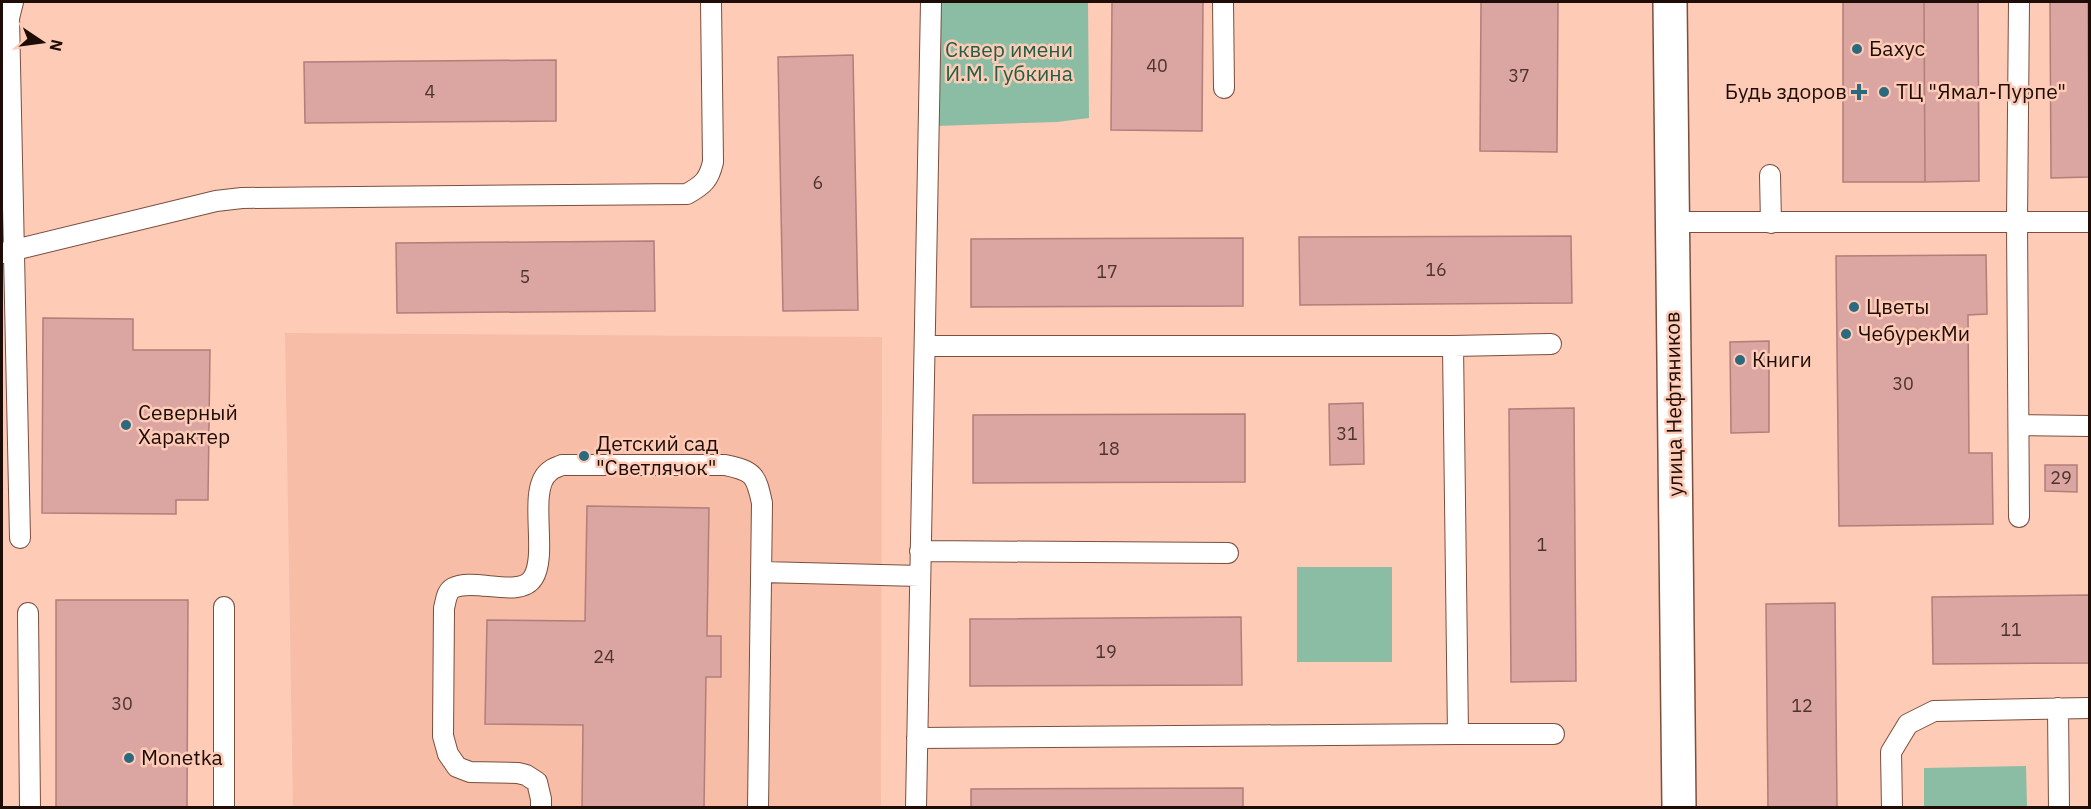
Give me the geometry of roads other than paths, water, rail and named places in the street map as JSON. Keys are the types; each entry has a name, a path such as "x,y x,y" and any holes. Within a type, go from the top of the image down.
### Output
{"street":[{"name":"улица Нефтяников","path":"1670,2 1679,807"}],"lane":[{"path":"13,2 9,18 8,252 20,538"},
{"path":"8,252 207,204 242,198 687,194 703,185 710,176 713,162 711,2"},
{"path":"916,807 931,2"},
{"path":"1223,2 1224,88"},
{"path":"2019,2 2017,222 2019,517"},
{"path":"1770,175 1771,223"},
{"path":"1672,222 2090,222"},
{"path":"925,346 1551,344"},
{"path":"1453,346 1458,734"},
{"path":"2020,425 2090,426"},
{"path":"541,807 537,782 526,775 470,772 457,767 447,754 443,736 444,609 447,596 452,589 463,585 514,587 527,584 533,578 538,564 539,494 542,478 562,465 725,465 746,469 757,482 762,503 758,807"},
{"path":"920,551 1228,552"},
{"path":"762,572 920,576"},
{"path":"224,607 224,807"},
{"path":"28,612 30,807"},
{"path":"2058,708 2059,807"},
{"path":"1892,807 1892,752 1908,724 1934,711 2090,708"},
{"path":"918,738 1554,734"}],"place":[{"name":"Бахус","path":"1857,49"},
{"name":"Будь здоров","path":"1859,92"},
{"name":"ТЦ \"Ямал-Пурпе\"","path":"1884,92"},
{"name":"Цветы","path":"1854,307"},
{"name":"ЧебурекМи","path":"1846,334"},
{"name":"Книги","path":"1740,360"},
{"name":"Северный Характер","path":"126,425"},
{"name":"Детский сад \"Светлячок\"","path":"584,456"},
{"name":"Monetka","path":"129,758"}],"park label":[{"name":"Сквер имени И.М. Губкина","path":"1009,62"}]}
